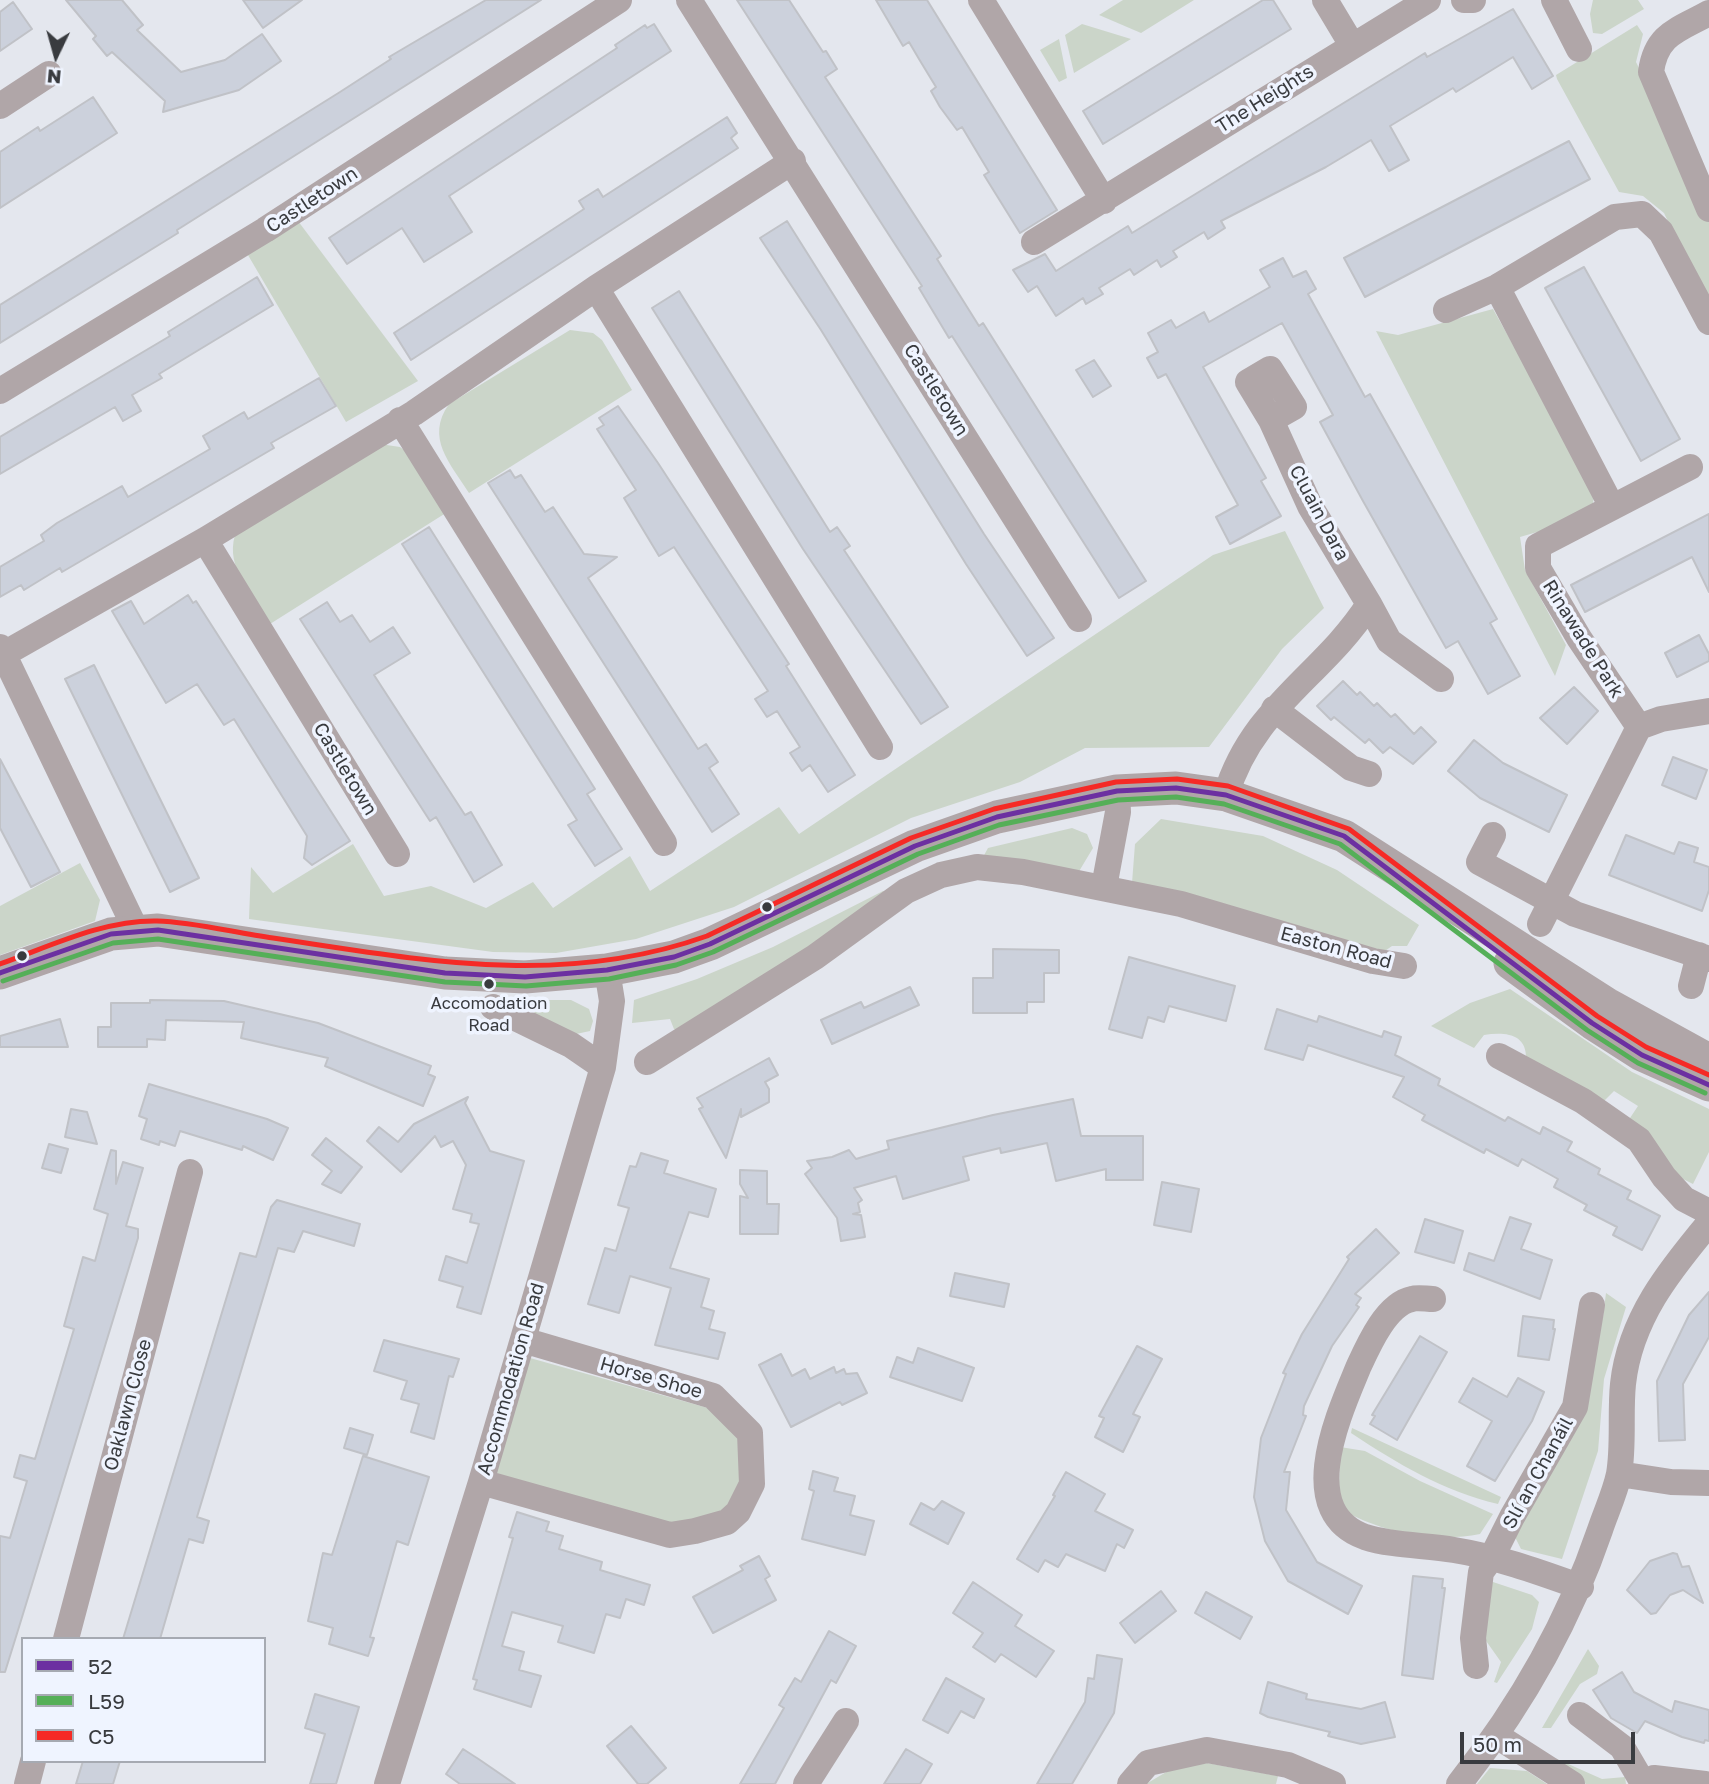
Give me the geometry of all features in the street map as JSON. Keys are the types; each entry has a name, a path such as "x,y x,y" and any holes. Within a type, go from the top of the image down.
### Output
{"street":[{"name":"Castletown","path":"0,391 265,230 619,0"},
{"name":"Castletown","path":"689,0 793,161 1079,619"},
{"path":"981,0 1104,201"},
{"path":"1325,0 1352,45"},
{"name":"The Heights","path":"1034,242 1428,0"},
{"path":"1464,0 1473,0"},
{"path":"1554,0 1579,49"},
{"path":"1709,13 1654,50 1651,72 1709,209"},
{"path":"0,106 49,74"},
{"path":"136,930 2,650 205,540 400,420 596,288 793,161"},
{"path":"1447,310 1497,287 1615,217 1642,214 1661,232 1709,322"},
{"path":"1497,287 1612,507"},
{"path":"596,288 880,747"},
{"path":"400,420 664,843"},
{"name":"Cluain Dara","path":"1271,420 1310,506 1389,641 1441,679"},
{"name":"Rinawade Park","path":"1639,727 1579,638 1538,568 1538,546 1689,467"},
{"name":"Castletown","path":"205,540 397,854"},
{"path":"1226,794 1232,775 1265,718 1354,629 1369,604"},
{"path":"1274,709 1351,768 1369,774"},
{"path":"1546,913 1639,727 1661,719 1709,711"},
{"path":"0,973 111,934 136,930 158,930 445,973 524,977 607,970 674,957 710,944 926,842 996,817 1117,791 1176,788 1226,794 1344,836 1536,955 1607,1004 1667,1054 1709,1073"},
{"path":"1104,887 1118,812 1117,791"},
{"path":"1493,835 1479,862 1546,913 1575,914 1704,957 1691,986"},
{"path":"1344,836 1592,1023 1642,1055 1709,1085"},
{"name":"Easton Road","path":"647,1062 815,957 906,891 925,881 977,867 1104,887 1181,904 1373,961 1404,965"},
{"name":"Accommodation Road","path":"387,1784 481,1482 603,1067 612,1001 607,970"},
{"path":"1607,1004 1709,1060"},
{"path":"493,1007 571,1045 603,1067"},
{"path":"1499,1055 1583,1101 1639,1140 1664,1177 1684,1199 1709,1212"},
{"name":"Oaklawn Close","path":"66,1637 190,1172"},
{"path":"1459,1784 1497,1736 1538,1673 1581,1587 1619,1474 1623,1382 1639,1322 1664,1278 1709,1223"},
{"path":"1433,1299 1410,1298 1390,1312 1360,1364 1332,1434 1327,1469 1328,1502 1338,1519 1363,1536 1493,1557 1581,1587"},
{"name":"Slí an Chanáil","path":"1476,1665 1473,1638 1481,1572 1493,1557 1512,1517 1575,1407 1592,1305"},
{"name":"Horse Shoe","path":"481,1482 670,1535 727,1522 738,1512 752,1484 750,1433 713,1396 523,1340"},
{"path":"1619,1474 1671,1482 1709,1483"},
{"path":"1580,1715 1622,1747 1643,1784 1654,1778 1673,1778 1705,1784"},
{"path":"806,1784 846,1721"},
{"path":"1497,1736 1572,1784"},
{"path":"1130,1784 1148,1763 1207,1750 1288,1766 1333,1784"},
{"path":"27,1784 32,1763"}],"shaded area":[{"path":"1123,0 1194,0 1141,33 1099,15"},
{"path":"1593,0 1638,0 1644,9 1602,34 1593,33 1590,14"},
{"path":"1082,24 1131,39 1074,73 1065,35"},
{"path":"1637,25 1643,34 1636,62 1709,209 1709,307 1664,213 1643,196 1619,192 1557,79 1556,75"},
{"path":"1059,39 1067,78 1059,82 1040,50"},
{"path":"298,221 418,381 346,422 245,250"},
{"path":"1493,309 1590,482 1594,497 1592,509 1551,528 1520,537 1525,570 1566,645 1555,676 1376,331 1398,335"},
{"path":"570,330 593,333 602,340 632,390 469,493 448,461 440,439 442,416 449,404"},
{"path":"380,444 400,447 408,453 449,511 270,624 237,571 233,547 235,535"},
{"path":"1285,531 1324,608 1282,649 1209,747 1085,748 1020,782 911,818 734,907 636,939 556,953 493,952 249,919 251,867 273,893 353,844 384,896 431,886 486,908 533,882 553,908 630,856 650,891 779,807 799,834 1213,555"},
{"path":"1161,819 1263,836 1337,870 1419,925 1407,946 1392,946 1382,953 1132,883 1135,844"},
{"path":"1072,828 1087,834 1093,848 1078,873 982,859 988,848"},
{"path":"80,863 100,900 95,921 0,955 0,906"},
{"path":"883,891 890,894 686,1034 674,1029 670,1019 632,1023 634,1000 697,979 773,947"},
{"path":"1510,989 1632,1072 1709,1109 1709,1152 1693,1184 1677,1176 1628,1121 1638,1106 1614,1091 1602,1103 1526,1059 1523,1044 1513,1036 1484,1035 1474,1048 1431,1026 1470,1003"},
{"path":"497,1000 571,1000 589,1009 593,1021 590,1031 576,1034"},
{"path":"1606,1293 1626,1307 1604,1379 1598,1451 1562,1559 1521,1549 1515,1537 1603,1317"},
{"path":"530,1358 708,1408 716,1413 737,1434 748,1461 743,1481 726,1511 665,1527 496,1474"},
{"path":"1352,1428 1501,1497 1498,1504 1458,1492 1422,1475 1351,1433"},
{"path":"1340,1447 1365,1451 1420,1481 1493,1514 1480,1534 1446,1537 1394,1531 1361,1519 1346,1512 1339,1493"},
{"path":"1490,1581 1532,1595 1539,1602 1532,1629 1497,1683 1494,1682 1501,1662 1484,1638"},
{"path":"1588,1649 1599,1666 1597,1674 1580,1684 1551,1728 1542,1728"},
{"path":"1548,1755 1602,1779 1625,1777 1626,1784 1586,1784"},
{"path":"1207,1763 1278,1776 1276,1784 1146,1784 1173,1768"},
{"path":"1490,1768 1527,1771 1547,1784 1477,1784"}],"building":[{"path":"66,0 122,0 143,25 137,30 181,72 225,60 262,34 281,61 239,90 163,112 165,101 112,52 107,56 93,39 96,36"},
{"path":"243,0 302,0 263,28"},
{"path":"486,0 541,0 177,230 178,233 0,343 0,305 340,92 391,59 389,57"},
{"path":"737,0 789,0 823,52 826,51 837,69 825,77 941,256 937,259 979,326 983,323 1146,581 1119,598 952,336 949,338 919,288 922,286"},
{"path":"876,0 927,0 1057,210 1020,233 984,175 989,172 962,127 957,130 940,107 931,91 936,87 909,42 903,46"},
{"path":"1263,0 1273,0 1291,29 1103,144 1083,111"},
{"path":"13,2 32,29 0,51 0,12"},
{"path":"1513,9 1553,76 1532,89 1513,57 1456,92 1453,88 1390,126 1409,160 1389,171 1371,140 1326,167 1221,221 1225,228 1208,239 1204,232 1173,251 1177,257 1161,267 1157,260 1134,275 1130,269 1099,288 1103,294 1086,304 1083,298 1056,316 1037,286 1028,292 1013,270 1045,254 1056,271 1128,226 1132,233 1425,53 1427,57"},
{"path":"654,24 671,51 449,196 472,232 424,262 402,228 347,264 329,238 617,48 615,45 645,25 647,28"},
{"path":"93,97 117,133 0,208 0,152 38,127 40,131"},
{"path":"727,117 737,133 731,138 738,148 411,360 394,333 584,209 579,201 598,189 603,197"},
{"path":"1569,141 1590,179 1365,297 1344,258"},
{"path":"787,221 984,534 1054,638 1027,656 760,238"},
{"path":"1283,258 1293,277 1306,271 1316,289 1308,294 1365,397 1370,394 1497,619 1490,623 1520,676 1488,694 1458,641 1446,648 1363,501 1320,422 1333,415 1282,323 1203,367 1266,478 1261,481 1281,516 1230,544 1216,517 1238,505 1166,374 1158,378 1147,358 1158,352 1148,333 1171,320 1176,328 1204,312 1209,322 1270,287 1260,270"},
{"path":"1584,267 1680,439 1641,461 1545,288"},
{"path":"257,277 273,305 159,374 162,378 132,395 141,411 123,421 115,407 0,474 0,437 170,336 168,332"},
{"path":"679,291 830,532 837,527 850,546 844,550 948,707 921,724 803,549 652,308"},
{"path":"1094,360 1111,386 1093,397 1076,370"},
{"path":"319,378 336,406 271,443 274,448 62,572 60,568 24,590 21,585 0,597 0,567 44,541 41,535 57,523 122,486 128,497 210,449 203,436 244,412 248,419"},
{"path":"618,406 789,664 786,666 855,775 828,792 810,765 802,771 790,753 800,747 777,711 767,717 755,699 768,691 674,547 659,556 624,498 636,490 597,429 604,425 599,418"},
{"path":"510,470 515,478 521,475 545,512 553,507 584,554 617,557 588,578 698,749 706,744 718,762 709,768 739,814 712,832 488,483"},
{"path":"1709,514 1709,592 1692,557 1585,612 1571,585"},
{"path":"429,527 595,789 587,794 622,849 595,866 568,825 577,820 402,544"},
{"path":"188,595 193,603 196,601 350,841 312,865 304,858 307,836 234,719 224,725 197,684 166,703 112,611 131,601 144,624"},
{"path":"327,602 340,622 352,615 370,642 393,627 410,653 374,675 465,815 471,812 502,865 474,882 436,817 430,821 300,619"},
{"path":"1699,635 1709,654 1709,661 1677,677 1665,653"},
{"path":"94,665 199,878 170,892 65,679"},
{"path":"1343,681 1357,695 1360,692 1374,706 1377,703 1391,717 1395,714 1414,734 1421,727 1436,742 1413,764 1390,747 1383,753 1369,739 1365,743 1334,717 1331,720 1317,706"},
{"path":"1574,687 1598,711 1567,744 1540,718"},
{"path":"1474,740 1503,763 1567,795 1549,832 1480,798 1448,771"},
{"path":"1673,757 1707,770 1696,799 1662,785"},
{"path":"0,759 60,872 31,887 0,828"},
{"path":"1626,835 1674,854 1679,842 1698,848 1694,862 1709,867 1709,890 1702,911 1609,875"},
{"path":"993,949 1059,950 1059,973 1044,973 1044,1002 1027,1002 1027,1013 973,1013 973,978 993,978"},
{"path":"1129,957 1235,986 1226,1021 1169,1006 1164,1022 1148,1017 1142,1038 1109,1029"},
{"path":"910,987 919,1005 832,1044 821,1020 861,1002 864,1008"},
{"path":"150,1000 224,1001 318,1023 431,1066 428,1074 435,1077 423,1106 325,1066 328,1058 241,1038 244,1022 166,1020 165,1040 147,1039 147,1047 98,1047 98,1027 111,1027 111,1003 150,1003"},
{"path":"1277,1009 1317,1022 1319,1016 1382,1037 1384,1031 1401,1037 1395,1055 1440,1079 1438,1085 1505,1121 1508,1117 1540,1134 1543,1127 1572,1142 1567,1151 1600,1169 1598,1174 1631,1191 1627,1199 1660,1216 1642,1250 1613,1235 1617,1227 1584,1210 1587,1205 1554,1187 1558,1179 1522,1159 1518,1166 1486,1149 1484,1153 1422,1120 1425,1115 1393,1097 1404,1077 1308,1045 1303,1060 1265,1049"},
{"path":"60,1019 68,1047 0,1047 0,1036"},
{"path":"769,1058 778,1075 765,1082 769,1089 769,1102 741,1117 741,1109 726,1158 699,1109 703,1107 697,1098"},
{"path":"149,1084 267,1119 288,1128 273,1160 243,1146 242,1150 180,1131 175,1146 160,1141 159,1145 141,1139 147,1119 139,1116"},
{"path":"468,1097 465,1103 490,1151 524,1161 481,1314 457,1307 463,1287 439,1280 446,1256 467,1263 479,1224 470,1222 472,1214 453,1209 466,1165 453,1141 441,1147 435,1136 401,1172 367,1141 379,1127 398,1142 414,1124"},
{"path":"1073,1099 1081,1136 1143,1136 1143,1180 1106,1180 1106,1169 1056,1181 1047,1143 1001,1153 1000,1148 963,1157 969,1180 903,1199 896,1176 854,1188 862,1200 858,1203 860,1212 853,1214 861,1215 865,1237 841,1241 837,1218 805,1174 812,1168 807,1161 832,1157 849,1150 856,1159 889,1149 887,1141"},
{"path":"71,1109 87,1112 97,1144 65,1137"},
{"path":"326,1138 362,1167 341,1193 322,1184 332,1171 312,1155"},
{"path":"49,1144 68,1149 61,1173 42,1168"},
{"path":"111,1150 116,1151 116,1184 123,1162 143,1168 126,1226 138,1229 138,1238 5,1672 0,1672 0,1536 10,1538 27,1481 14,1477 20,1455 35,1459 74,1329 64,1326 83,1257 95,1261 108,1214 94,1209"},
{"path":"641,1153 668,1161 664,1173 716,1189 708,1217 689,1212 670,1268 709,1279 701,1307 714,1311 709,1329 725,1333 718,1359 655,1345 671,1288 630,1276 619,1313 588,1304 605,1248 616,1251 629,1208 618,1205 630,1166 636,1167"},
{"path":"740,1170 767,1171 767,1204 779,1204 778,1234 740,1234 740,1196 748,1198 740,1184"},
{"path":"1162,1182 1199,1189 1191,1232 1154,1225"},
{"path":"277,1200 360,1224 354,1246 303,1231 294,1252 278,1248 197,1517 209,1521 203,1543 189,1539 161,1637 124,1637 240,1253 256,1257 271,1207"},
{"path":"1510,1217 1531,1224 1521,1249 1552,1260 1540,1299 1464,1270 1469,1253 1494,1261"},
{"path":"1425,1219 1463,1231 1454,1263 1415,1252"},
{"path":"1376,1229 1399,1253 1355,1294 1361,1298 1356,1305 1359,1307 1332,1346 1304,1406 1303,1415 1306,1416 1284,1472 1290,1472 1286,1510 1317,1562 1362,1586 1348,1614 1288,1581 1265,1541 1254,1497 1261,1438 1286,1374 1283,1373 1302,1334 1349,1259 1347,1257"},
{"path":"955,1273 1009,1284 1004,1307 950,1296"},
{"path":"1709,1292 1709,1337 1683,1384 1685,1440 1659,1441 1657,1381 1689,1315"},
{"path":"1523,1316 1554,1320 1555,1329 1549,1360 1518,1356"},
{"path":"1420,1336 1447,1352 1397,1440 1370,1424 1375,1416 1372,1415"},
{"path":"384,1340 459,1359 453,1377 449,1376 434,1439 411,1432 419,1404 401,1399 407,1381 374,1371"},
{"path":"1137,1346 1162,1359 1133,1414 1140,1417 1123,1452 1095,1437 1104,1418 1099,1416"},
{"path":"918,1348 974,1368 962,1401 890,1377 897,1357 913,1363"},
{"path":"781,1354 792,1376 805,1369 810,1379 834,1367 836,1373 844,1369 846,1374 857,1373 867,1393 842,1405 840,1402 791,1427 759,1365"},
{"path":"1473,1378 1507,1397 1518,1378 1544,1392 1532,1421 1495,1481 1467,1466 1492,1421 1459,1402"},
{"path":"350,1428 373,1435 367,1455 344,1448"},
{"path":"363,1456 429,1477 408,1545 397,1541 370,1637 374,1638 368,1656 329,1644 333,1628 308,1621 323,1553 332,1555"},
{"path":"813,1471 838,1478 834,1491 855,1496 850,1515 874,1521 865,1555 802,1539 814,1491 809,1489"},
{"path":"1066,1472 1105,1494 1095,1511 1133,1530 1124,1548 1117,1544 1105,1571 1066,1554 1058,1567 1045,1560 1038,1572 1017,1559 1055,1496 1053,1495"},
{"path":"942,1501 964,1513 948,1544 910,1524 921,1503 934,1510"},
{"path":"517,1512 549,1522 546,1531 563,1536 559,1549 602,1562 600,1570 650,1585 644,1605 626,1599 620,1618 606,1614 594,1653 558,1642 563,1626 512,1612 502,1646 524,1652 519,1670 541,1676 531,1707 474,1689 477,1680 473,1679 513,1538 509,1537"},
{"path":"1677,1554 1682,1567 1689,1566 1703,1603 1683,1590 1670,1595 1656,1613 1651,1614 1627,1590 1650,1561"},
{"path":"759,1556 770,1576 765,1579 776,1600 713,1633 693,1597 743,1570 740,1566"},
{"path":"1413,1576 1443,1579 1442,1588 1445,1588 1433,1679 1402,1675"},
{"path":"973,1582 1022,1615 1015,1626 1054,1651 1036,1677 1001,1654 995,1662 973,1647 983,1633 953,1613"},
{"path":"1161,1591 1176,1611 1135,1643 1120,1623"},
{"path":"1206,1592 1252,1617 1240,1639 1195,1613"},
{"path":"829,1631 856,1646 836,1683 831,1680 775,1784 740,1784 784,1708 779,1705 795,1678 801,1682"},
{"path":"1097,1655 1122,1659 1114,1713 1072,1784 1037,1784 1085,1702 1088,1678 1094,1679"},
{"path":"1622,1672 1634,1692 1672,1712 1675,1701 1709,1710 1709,1741 1705,1740 1704,1743 1682,1737 1645,1721 1637,1733 1611,1718 1593,1690"},
{"path":"946,1678 984,1699 974,1718 961,1711 948,1733 923,1720"},
{"path":"1268,1682 1307,1694 1306,1699 1361,1709 1385,1702 1395,1737 1361,1744 1328,1736 1330,1732 1268,1717 1260,1713"},
{"path":"315,1694 359,1707 336,1784 310,1784 325,1734 305,1728"},
{"path":"631,1726 666,1768 647,1784 638,1784 607,1746"},
{"path":"463,1749 515,1784 460,1784 446,1774"},
{"path":"906,1749 932,1764 920,1784 884,1784"},
{"path":"82,1763 119,1763 113,1784 76,1784"}],"transit line":[{"name":"C5","path":"0,964 97,929 157,921 186,923 437,961 491,965 598,961 653,952 707,936 911,838 994,809 1116,782 1177,779 1228,786 1349,829 1597,1016 1646,1047 1709,1075"},
{"name":"52","path":"0,973 111,934 158,930 445,973 525,977 607,970 674,957 710,944 915,846 997,817 1117,791 1176,788 1226,795 1344,836 1592,1023 1642,1055 1709,1085"},
{"name":"L59","path":"3,981 113,943 158,939 445,982 526,986 609,979 676,965 713,952 918,854 999,825 1118,800 1176,797 1224,804 1340,844 1587,1030 1638,1063 1705,1093"}],"place":[{"name":"Accomodation Road","path":"489,984"}]}
